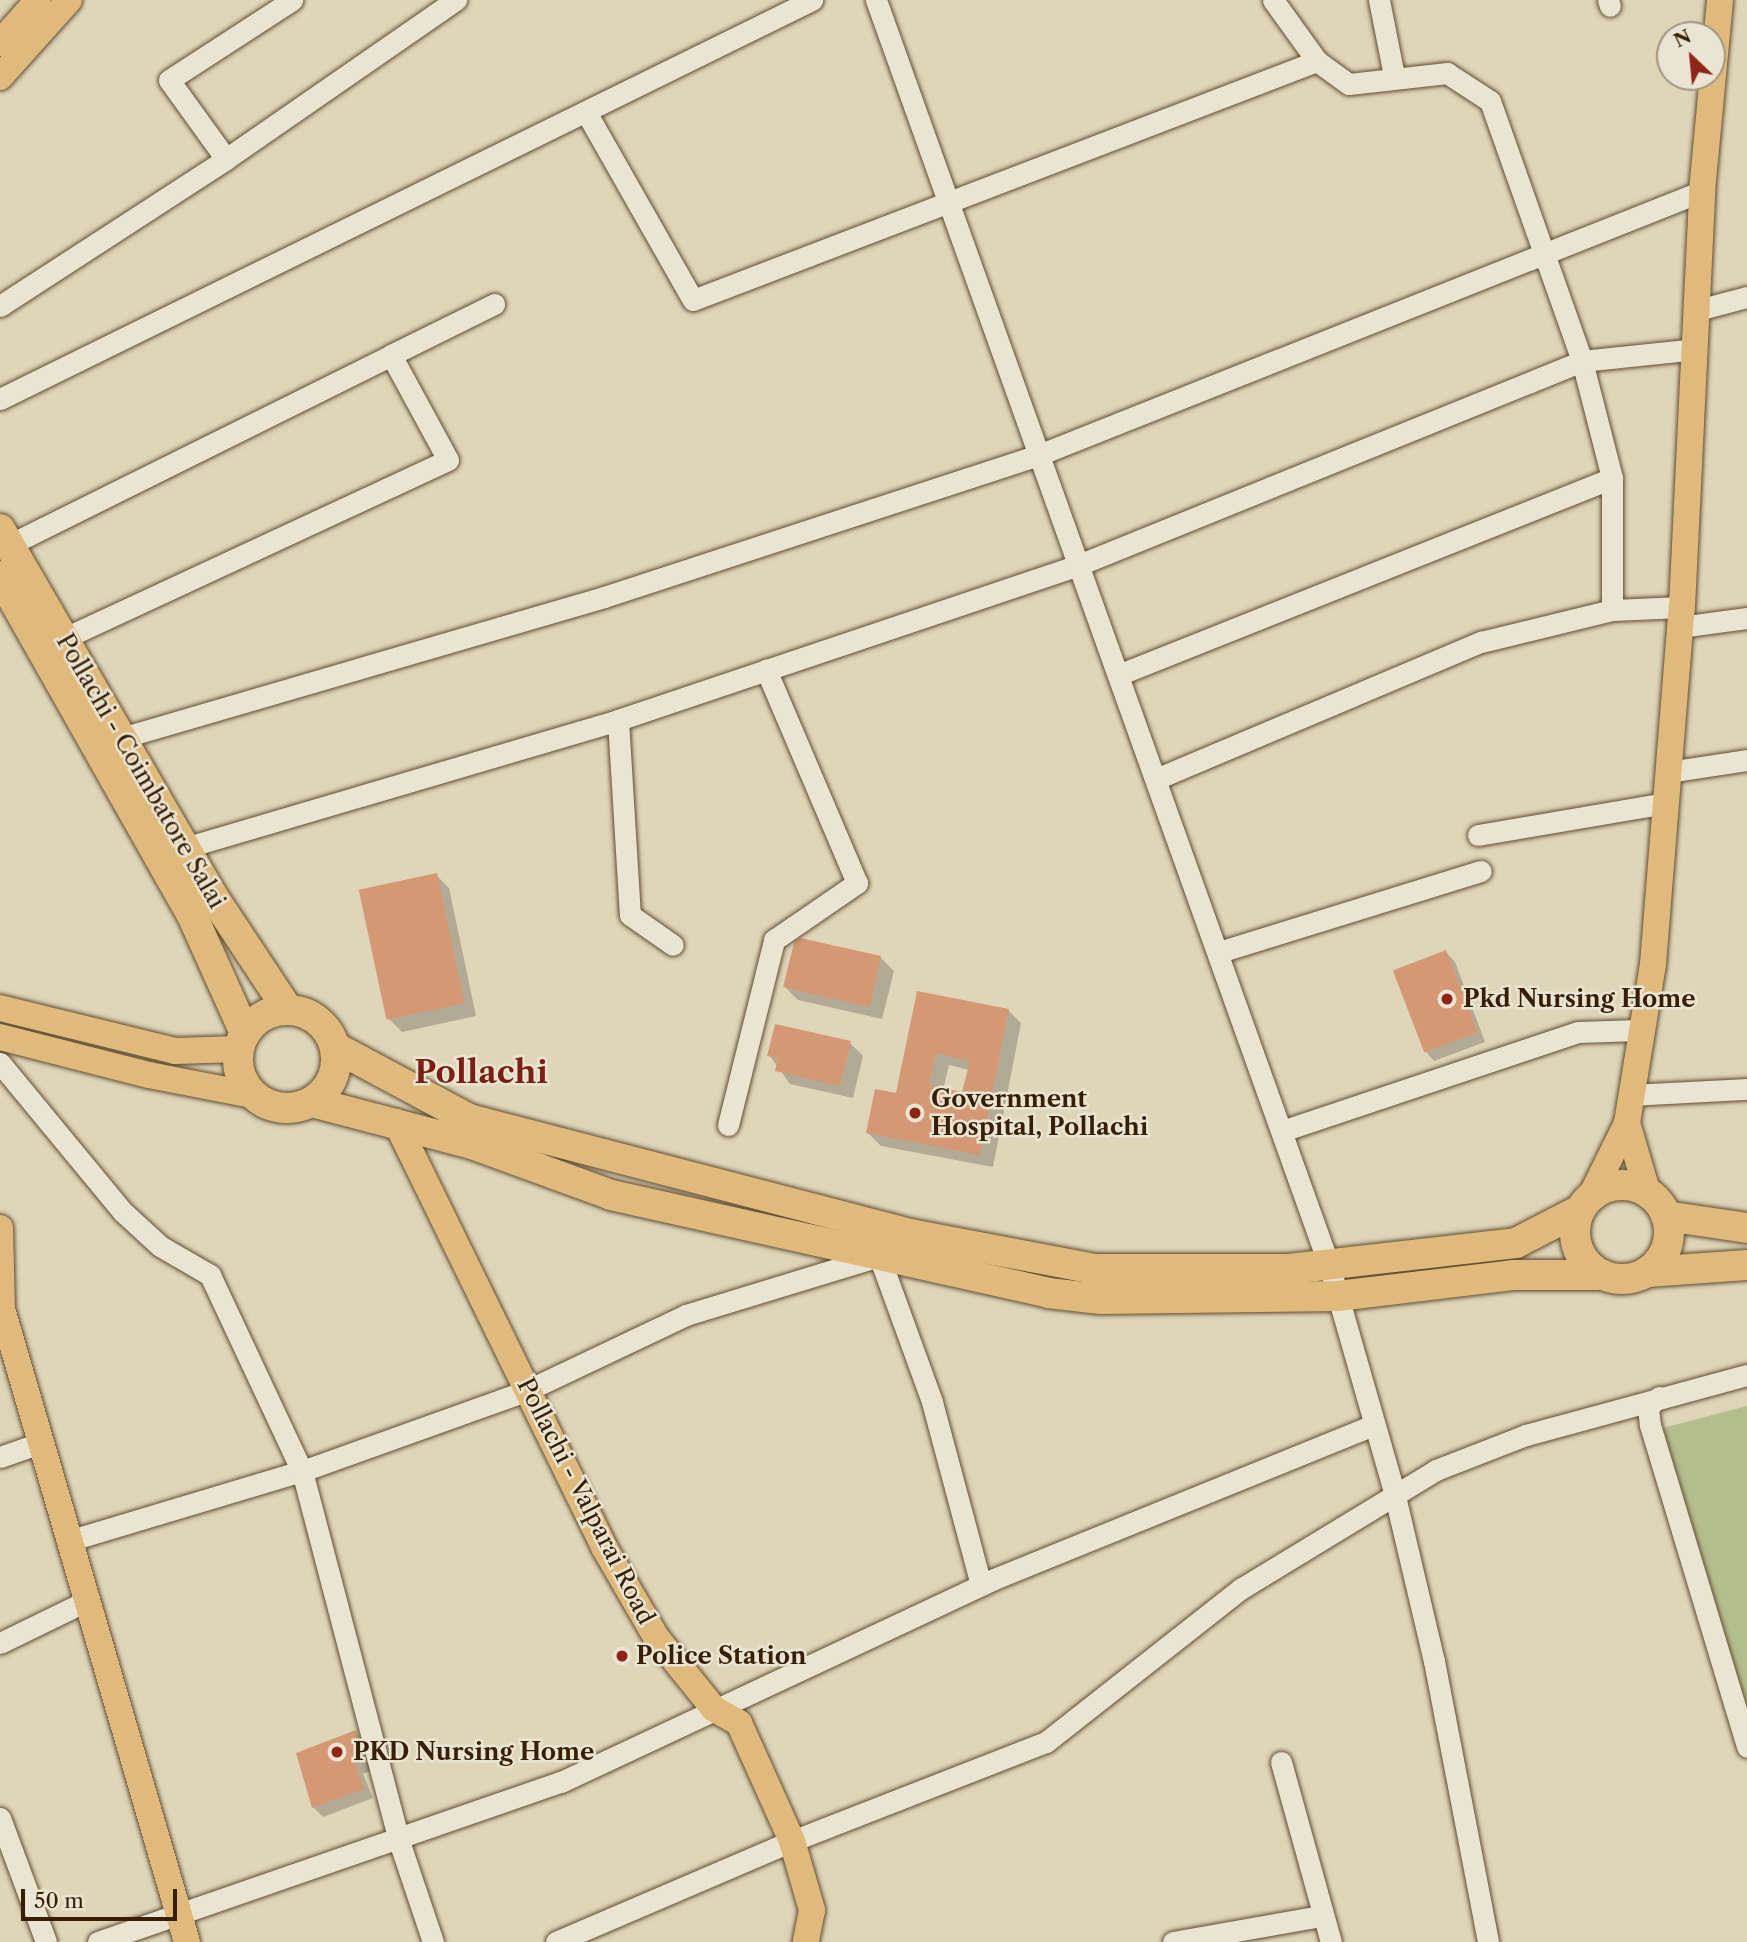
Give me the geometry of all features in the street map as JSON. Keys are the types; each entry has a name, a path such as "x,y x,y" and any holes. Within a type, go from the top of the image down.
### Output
{"highway":[{"name":"Pollachi - Coimbatore Salai","path":"5,537 184,848 288,1010"},
{"name":"Pollachi - Coimbatore Salai","path":"0,576 191,913 242,1041 242,1081 253,1095"},
{"path":"242,1041 257,1021 288,1010 318,1021 335,1047 469,1119 910,1234 1095,1269 1329,1265 1516,1243 1617,1186 1657,1205 1747,1227"},
{"path":"312,1102 333,1078 335,1047"},
{"path":"253,1095 282,1108 312,1102 396,1122 611,1195 1048,1293 1101,1299 1338,1296 1513,1275 1602,1275 1626,1278 1647,1272 1747,1265"},
{"path":"1585,1204 1576,1224 1580,1254 1602,1275"},
{"path":"1647,1272 1667,1247 1657,1205"}],"main road":[{"path":"0,43 38,0"},
{"path":"0,77 69,0"},
{"path":"1585,1204 1627,1123 1639,1030 1653,964 1681,617 1702,191 1720,0"},
{"path":"0,1008 175,1051 242,1041"},
{"path":"0,1045 253,1095"},
{"name":"Pollachi - Valparai Road","path":"396,1122 604,1547 656,1637 713,1709 739,1723 792,1841 812,1910 806,1942"},
{"path":"1627,1123 1657,1205"},
{"path":"0,1228 2,1309 187,1942"}],"street":[{"path":"226,159 169,80 292,0"},
{"path":"0,306 226,159 456,0"},
{"path":"0,399 812,0"},
{"path":"876,0 1036,456 1219,952 1329,1265 1394,1492 1434,1661 1488,1942"},
{"path":"1273,0 1317,61 1349,84 1394,76 1447,73 1490,102 1545,250 1582,361 1612,478 1612,610"},
{"path":"1379,0 1394,76"},
{"path":"586,112 693,299 1317,61"},
{"path":"121,738 604,597 1036,456 1545,250 1702,191"},
{"path":"1698,310 1747,297"},
{"path":"5,537 494,304"},
{"path":"184,848 618,720 1076,566 1582,361 1696,349"},
{"path":"62,639 448,460 391,355"},
{"path":"1118,675 1612,478"},
{"path":"1156,779 1481,642 1612,610 1681,617 1747,618"},
{"path":"728,1125 774,940 857,883 766,670"},
{"path":"618,720 630,915 673,945"},
{"path":"1668,772 1747,760"},
{"path":"1478,835 1666,803"},
{"path":"1219,952 1481,871"},
{"path":"1282,1131 1578,1032 1639,1030"},
{"path":"0,1045 123,1212 160,1246 210,1275 302,1471 398,1838 433,1942"},
{"path":"1631,1095 1747,1088"},
{"path":"68,1541 302,1471 528,1390 686,1315 879,1256 932,1402 981,1586"},
{"path":"556,1942 792,1841 1045,1742 1242,1588 1394,1492 1436,1470 1526,1435 1747,1375"},
{"path":"1659,1397 1648,1407 1650,1426 1747,1747"},
{"path":"98,1942 177,1912 561,1782 713,1709 796,1675 981,1586 1373,1425"},
{"path":"0,1457 40,1443"},
{"path":"0,1643 86,1601"},
{"path":"1281,1762 1321,1916 1331,1942"},
{"path":"0,1818 46,1942"},
{"path":"1173,1942 1321,1916"}],"green space":[{"path":"1747,1406 1747,1706 1663,1428"}],"building":[{"path":"437,873 465,1003 386,1020 359,890"},
{"path":"800,938 881,956 870,1007 783,987 794,943"},
{"path":"1446,950 1478,1032 1424,1053 1393,970"},
{"path":"917,991 1009,1009 980,1155 866,1133 875,1089 896,1093","holes":["936,1053 970,1061 962,1092 929,1085"]},
{"path":"775,1024 851,1041 840,1086 775,1071 778,1058 767,1056"},
{"path":"356,1730 364,1761 355,1764 364,1789 312,1808 296,1753"}],"place":[{"name":"Pkd Nursing Home","path":"1447,999"},
{"name":"Government Hospital, Pollachi","path":"915,1113"},
{"name":"Police Station","path":"622,1656"},
{"name":"PKD Nursing Home","path":"337,1752"}],"district":[{"name":"Pollachi","path":"481,1072"}]}
